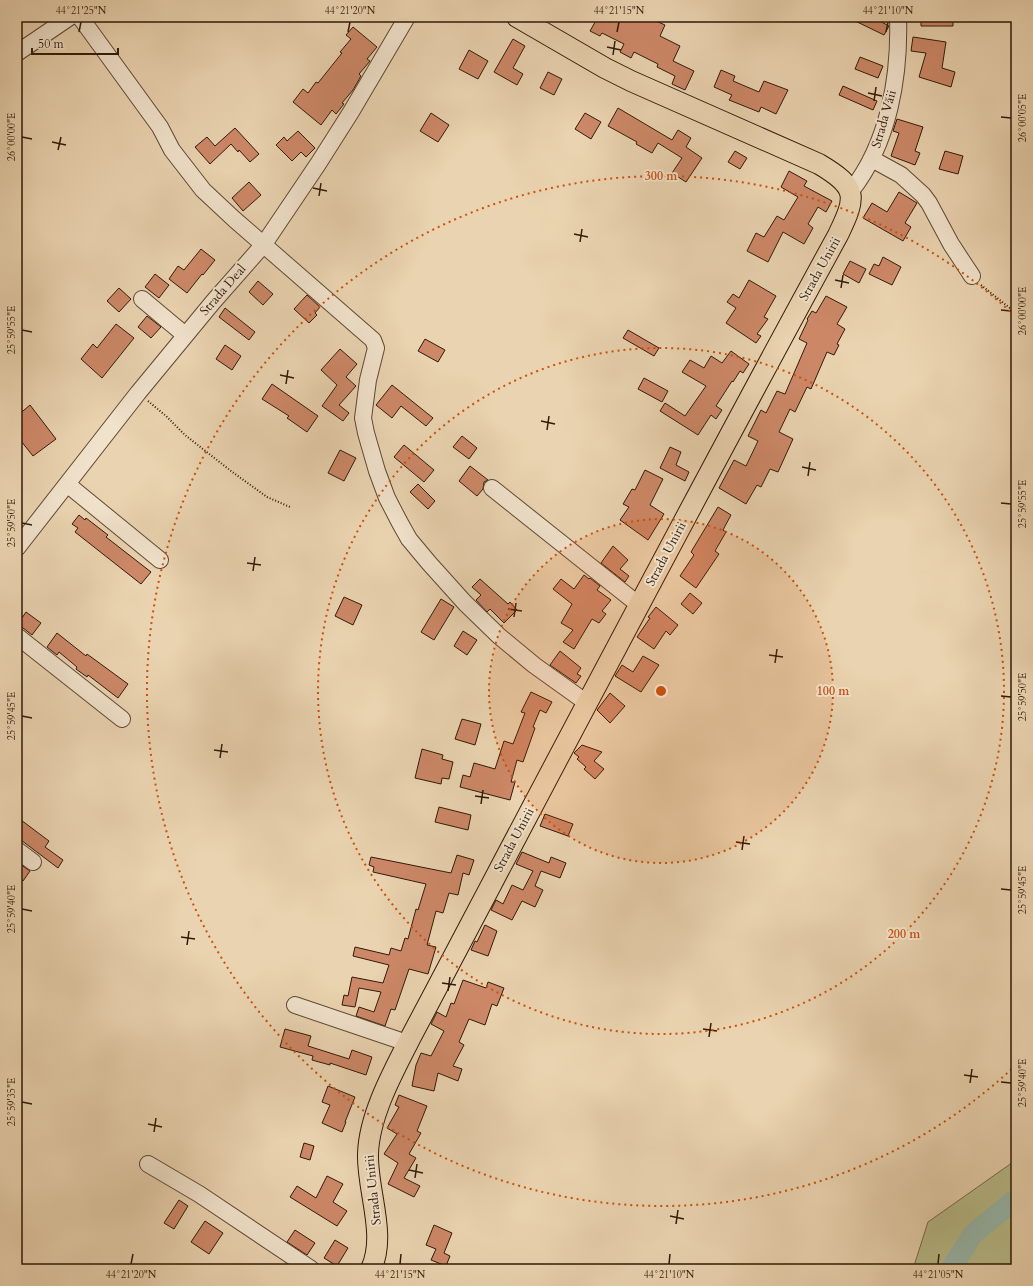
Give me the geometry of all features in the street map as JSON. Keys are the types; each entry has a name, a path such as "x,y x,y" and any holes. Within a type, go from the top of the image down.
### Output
{"main road":[{"path":"517,17 605,68 631,81 819,164 839,177 851,191"},
{"name":"Strada Unirii","path":"371,1269 376,1250 377,1232 368,1164 370,1139 381,1101 408,1043 639,604 838,235 848,214 852,201 851,191"}],"street":[{"path":"17,53 70,17"},
{"path":"80,17 160,128 172,150 203,190 375,343 363,418 368,441 387,498 409,538 429,564 465,603 499,636 534,665 587,703"},
{"name":"Strada Deal","path":"19,538 67,484 138,393 264,244 347,119 408,17"},
{"name":"Strada Văii","path":"851,191 862,177 872,159 890,108 898,54 898,17"},
{"path":"872,159 901,175 922,194 929,203 951,244 972,276"},
{"path":"142,299 185,336"},
{"path":"67,484 160,560"},
{"path":"492,488 639,604"},
{"path":"17,636 122,719"},
{"path":"17,850 32,862"},
{"path":"295,1005 408,1043"},
{"path":"148,1164 199,1194 311,1269"}],"path":[{"path":"972,276 986,290 1016,314"},
{"path":"138,393 166,416 185,435 231,471 267,497 290,507"}],"green space":[{"path":"1016,1160 1016,1269 913,1269 928,1222"}],"building":[{"path":"598,17 647,17 665,25 660,36 680,46 673,61 694,71 685,90 672,84 675,76 657,67 658,64 634,52 631,58 620,52 624,44 602,33 600,36 590,31"},
{"path":"847,17 872,17 889,26 884,35"},
{"path":"921,17 953,17 953,26 921,26"},
{"path":"353,27 377,47 367,59 370,61 359,74 361,76 353,90 342,103 344,104 336,114 332,110 321,125 293,102 303,89 308,93 316,82 318,83 342,53 340,52 351,39 346,35"},
{"path":"913,37 946,42 942,68 955,72 951,87 919,77 926,53 911,51"},
{"path":"513,39 525,46 513,68 523,74 517,85 494,72"},
{"path":"469,50 488,61 478,79 459,69"},
{"path":"860,57 883,66 878,78 855,69"},
{"path":"721,70 735,76 733,81 759,92 764,81 788,90 776,114 761,107 759,112 729,100 732,95 714,87"},
{"path":"548,72 562,79 554,95 540,88"},
{"path":"843,86 877,101 873,110 839,95"},
{"path":"618,108 672,140 678,130 691,138 686,147 702,158 686,182 672,173 682,158 658,143 652,153 636,144 637,142 608,126"},
{"path":"431,113 449,125 438,142 420,131"},
{"path":"585,113 601,122 591,139 575,129"},
{"path":"897,119 923,127 915,151 920,153 915,165 891,156 899,133 893,131"},
{"path":"235,128 259,154 250,162 231,144 210,164 195,147 207,137 215,146"},
{"path":"298,131 315,148 306,157 301,152 292,161 276,145 284,137 287,141"},
{"path":"735,151 747,158 740,169 728,162"},
{"path":"945,151 963,156 958,174 939,169"},
{"path":"789,171 807,181 804,186 832,201 826,212 818,207 808,224 813,228 804,244 783,232 768,262 747,251 756,233 764,237 777,216 784,220 798,197 781,187"},
{"path":"249,182 261,195 243,211 232,198"},
{"path":"899,192 917,203 905,223 911,227 903,241 863,218 872,203 887,212"},
{"path":"201,249 215,260 187,293 169,279 178,266 184,270"},
{"path":"883,257 901,267 892,285 869,274 874,264 879,266"},
{"path":"850,261 866,269 859,283 843,274"},
{"path":"155,274 169,285 159,298 145,287"},
{"path":"749,280 776,296 764,317 768,319 757,334 761,336 756,343 726,323 736,308 727,302 733,294 739,298"},
{"path":"258,281 273,294 263,305 249,292"},
{"path":"119,288 131,299 119,312 107,301"},
{"path":"307,295 320,307 315,313 317,315 309,323 294,309"},
{"path":"826,296 847,307 837,324 845,329 837,344 839,345 834,355 827,352 811,389 807,387 795,412 790,409 779,432 793,439 778,472 770,469 761,487 757,485 746,504 719,488 734,460 746,466 758,441 748,436 761,410 766,413 777,391 785,394 807,343 799,339 808,320 807,319 812,311 816,313"},
{"path":"225,308 255,332 249,340 219,317"},
{"path":"147,316 161,327 151,338 138,327"},
{"path":"116,324 134,338 102,378 81,359 93,344 97,348"},
{"path":"628,330 659,348 654,356 623,338"},
{"path":"425,339 445,350 438,362 418,351"},
{"path":"225,345 241,356 232,370 216,359"},
{"path":"340,349 357,364 346,377 356,386 339,405 349,413 343,421 322,406 337,385 321,370"},
{"path":"731,351 749,364 743,373 740,371 733,382 732,381 716,406 722,410 716,419 711,415 698,435 660,411 665,403 685,416 706,386 682,372 690,360 704,368 711,356 722,363"},
{"path":"644,378 668,391 662,402 638,389"},
{"path":"272,384 318,416 307,432 287,418 289,416 262,399"},
{"path":"392,385 433,418 426,426 401,406 392,418 376,405"},
{"path":"30,405 56,439 33,456 17,436 17,416"},
{"path":"462,436 477,448 469,459 453,447"},
{"path":"404,445 434,470 424,482 394,457"},
{"path":"670,447 681,452 676,465 689,472 685,481 660,468"},
{"path":"340,450 356,458 344,481 328,473"},
{"path":"470,466 488,480 484,482 483,489 477,496 459,481"},
{"path":"645,470 663,479 650,505 664,514 648,540 620,520 629,507 623,504 632,489 635,490"},
{"path":"418,484 435,501 428,509 410,492"},
{"path":"718,507 731,515 723,530 726,532 715,551 719,554 696,588 680,576 694,555 691,552"},
{"path":"79,515 85,520 86,518 108,535 106,537 151,572 141,584 75,532 78,528 72,524"},
{"path":"613,546 628,560 620,569 629,576 625,582 601,563"},
{"path":"584,575 600,586 597,590 611,600 602,611 606,614 599,623 592,619 574,649 563,642 573,630 561,623 572,604 553,589 561,579 574,589"},
{"path":"480,579 508,604 510,602 517,610 504,623 490,609 487,612 476,600 481,595 472,587"},
{"path":"690,593 702,603 693,614 681,604"},
{"path":"344,597 362,605 353,625 335,616"},
{"path":"441,599 454,607 434,640 421,632"},
{"path":"656,607 678,625 670,635 666,631 654,649 637,637 650,618 648,617"},
{"path":"26,612 41,623 32,635 18,624"},
{"path":"463,631 477,640 467,655 454,646"},
{"path":"57,633 86,656 87,654 128,684 118,698 88,675 87,677 76,669 77,667 59,652 57,655 47,647"},
{"path":"560,651 581,668 577,674 581,676 576,683 550,665"},
{"path":"643,656 659,665 641,692 615,676 622,665 633,672"},
{"path":"531,692 552,702 546,713 540,710 533,727 535,728 523,762 517,760 511,782 515,782 510,800 460,787 463,775 470,777 474,763 495,769 504,741 513,744 525,713 521,712"},
{"path":"610,693 625,706 610,723 597,710"},
{"path":"462,719 481,724 475,745 455,739"},
{"path":"582,745 602,752 594,761 604,769 595,779 584,769 586,767 577,759 579,757 574,753"},
{"path":"422,749 443,755 442,759 453,762 449,779 442,778 441,784 415,778"},
{"path":"439,807 471,815 468,830 435,822"},
{"path":"545,814 573,824 568,836 540,826"},
{"path":"17,817 49,841 45,847 63,860 58,868 17,837"},
{"path":"522,852 549,863 551,857 566,863 560,878 541,871 535,886 543,890 535,907 522,901 512,920 491,910 496,900 503,904 512,885 523,890 533,871 516,864"},
{"path":"457,855 474,860 469,875 463,873 458,895 449,893 443,913 436,911 427,945 436,947 428,974 409,969 395,1010 391,1009 385,1026 356,1016 359,1007 374,1012 381,992 359,988 355,1007 342,1005 344,995 348,996 352,977 383,983 389,965 353,956 355,947 389,955 391,948 401,951 405,938 408,939 416,909 418,910 426,884 373,872 374,867 369,865 371,857 451,873"},
{"path":"17,862 30,871 23,881 17,877"},
{"path":"485,925 497,931 488,956 471,950 475,941 477,942"},
{"path":"463,980 486,988 488,982 504,988 497,1006 492,1004 485,1025 469,1019 459,1042 464,1045 453,1066 462,1069 458,1081 438,1073 434,1091 412,1086 416,1065 421,1053 431,1056 444,1031 431,1024 437,1012 446,1017 451,1003 454,1004"},
{"path":"285,1029 311,1036 308,1046 349,1059 352,1050 372,1057 366,1075 330,1063 330,1065 312,1060 313,1056 280,1047"},
{"path":"328,1086 355,1097 342,1132 322,1123 330,1105 322,1102"},
{"path":"399,1095 427,1106 417,1131 421,1133 409,1154 416,1158 404,1178 420,1186 414,1197 388,1184 398,1163 384,1154 397,1134 387,1128 399,1107 395,1105"},
{"path":"304,1143 314,1146 310,1160 300,1157"},
{"path":"327,1176 343,1184 333,1202 347,1211 337,1226 290,1197 297,1186 316,1198"},
{"path":"179,1200 188,1206 174,1229 164,1223"},
{"path":"205,1221 223,1233 209,1254 191,1242"},
{"path":"434,1225 452,1233 444,1253 450,1256 446,1266 431,1260 436,1249 426,1245"},
{"path":"295,1230 315,1243 307,1255 287,1242"},
{"path":"335,1240 348,1248 337,1266 324,1258"}],"waterway":[{"path":"951,1269 973,1234 1012,1202 1016,1201"}]}
